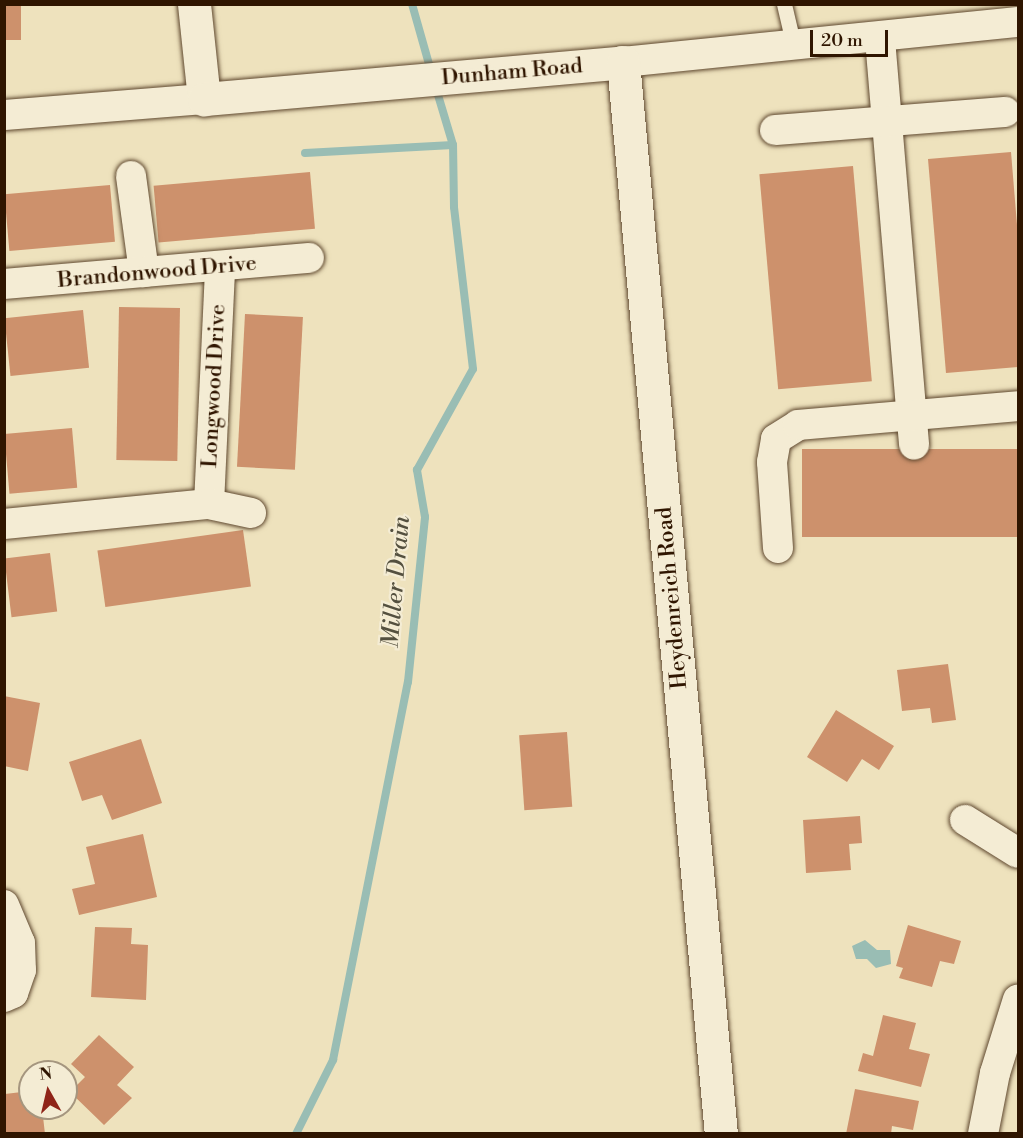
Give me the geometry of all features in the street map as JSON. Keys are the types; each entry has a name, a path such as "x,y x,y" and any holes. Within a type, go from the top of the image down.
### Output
{"street":[{"path":"195,4 204,99"},
{"name":"Dunham Road","path":"4,115 794,47 1018,22"},
{"path":"880,39 914,445"},
{"name":"Heydenreich Road","path":"623,62 721,1134"},
{"path":"775,130 1005,112"},
{"path":"131,176 144,272"},
{"name":"Brandonwood Drive","path":"4,284 220,268 309,258"},
{"name":"Longwood Drive","path":"209,504 220,268"},
{"path":"778,548 772,462 776,439 798,425 1018,406"},
{"path":"4,524 209,504 251,513"},
{"path":"965,820 1018,852"},
{"path":"4,905 20,943 21,970 13,993 4,997"},
{"path":"984,1134 995,1073 1018,999"}],"lane":[{"path":"784,4 794,47"}],"water":[{"path":"865,940 877,950 890,950 891,964 876,968 867,959 856,959 852,946"}],"building":[{"path":"4,4 21,4 21,40 4,40"},
{"path":"1011,152 1018,237 1018,367 946,373 928,159"},
{"path":"853,166 872,381 778,389 759,174"},
{"path":"310,172 315,229 159,242 154,186"},
{"path":"110,185 115,242 9,251 4,194"},
{"path":"119,307 180,308 177,461 116,460"},
{"path":"83,310 89,368 10,376 4,318"},
{"path":"245,314 303,317 295,470 237,467"},
{"path":"72,428 77,488 9,494 4,434"},
{"path":"802,449 1018,449 1018,537 802,537"},
{"path":"243,530 251,586 105,607 97,550"},
{"path":"50,553 57,612 12,617 4,559"},
{"path":"948,664 956,720 932,723 930,708 902,711 897,670"},
{"path":"4,696 40,703 28,771 4,766"},
{"path":"836,710 894,746 879,770 862,759 847,782 807,757"},
{"path":"567,732 572,807 524,810 519,735"},
{"path":"141,739 162,803 112,820 102,795 82,801 69,762"},
{"path":"860,816 862,843 849,844 851,870 806,873 803,820"},
{"path":"143,834 157,897 79,915 72,889 95,884 86,847"},
{"path":"908,925 961,941 954,964 940,961 932,987 899,978 903,968 896,966"},
{"path":"95,927 132,928 131,944 148,945 146,1000 91,997"},
{"path":"883,1015 916,1023 909,1049 930,1054 921,1087 858,1071 863,1053 873,1056"},
{"path":"99,1035 134,1067 117,1085 132,1098 104,1125 78,1100 78,1084 85,1077 78,1070 78,1060 75,1060"},
{"path":"855,1089 919,1101 913,1130 892,1126 891,1134 846,1134"},
{"path":"18,1092 18,1120 43,1120 45,1134 5,1134 5,1094"}],"waterway":[{"name":"Miller Drain","path":"412,4 431,71"},
{"name":"Miller Drain","path":"296,1134 333,1060 408,682 425,517 417,470 473,369 454,207 453,145 435,85"},
{"path":"305,153 453,145"}]}
